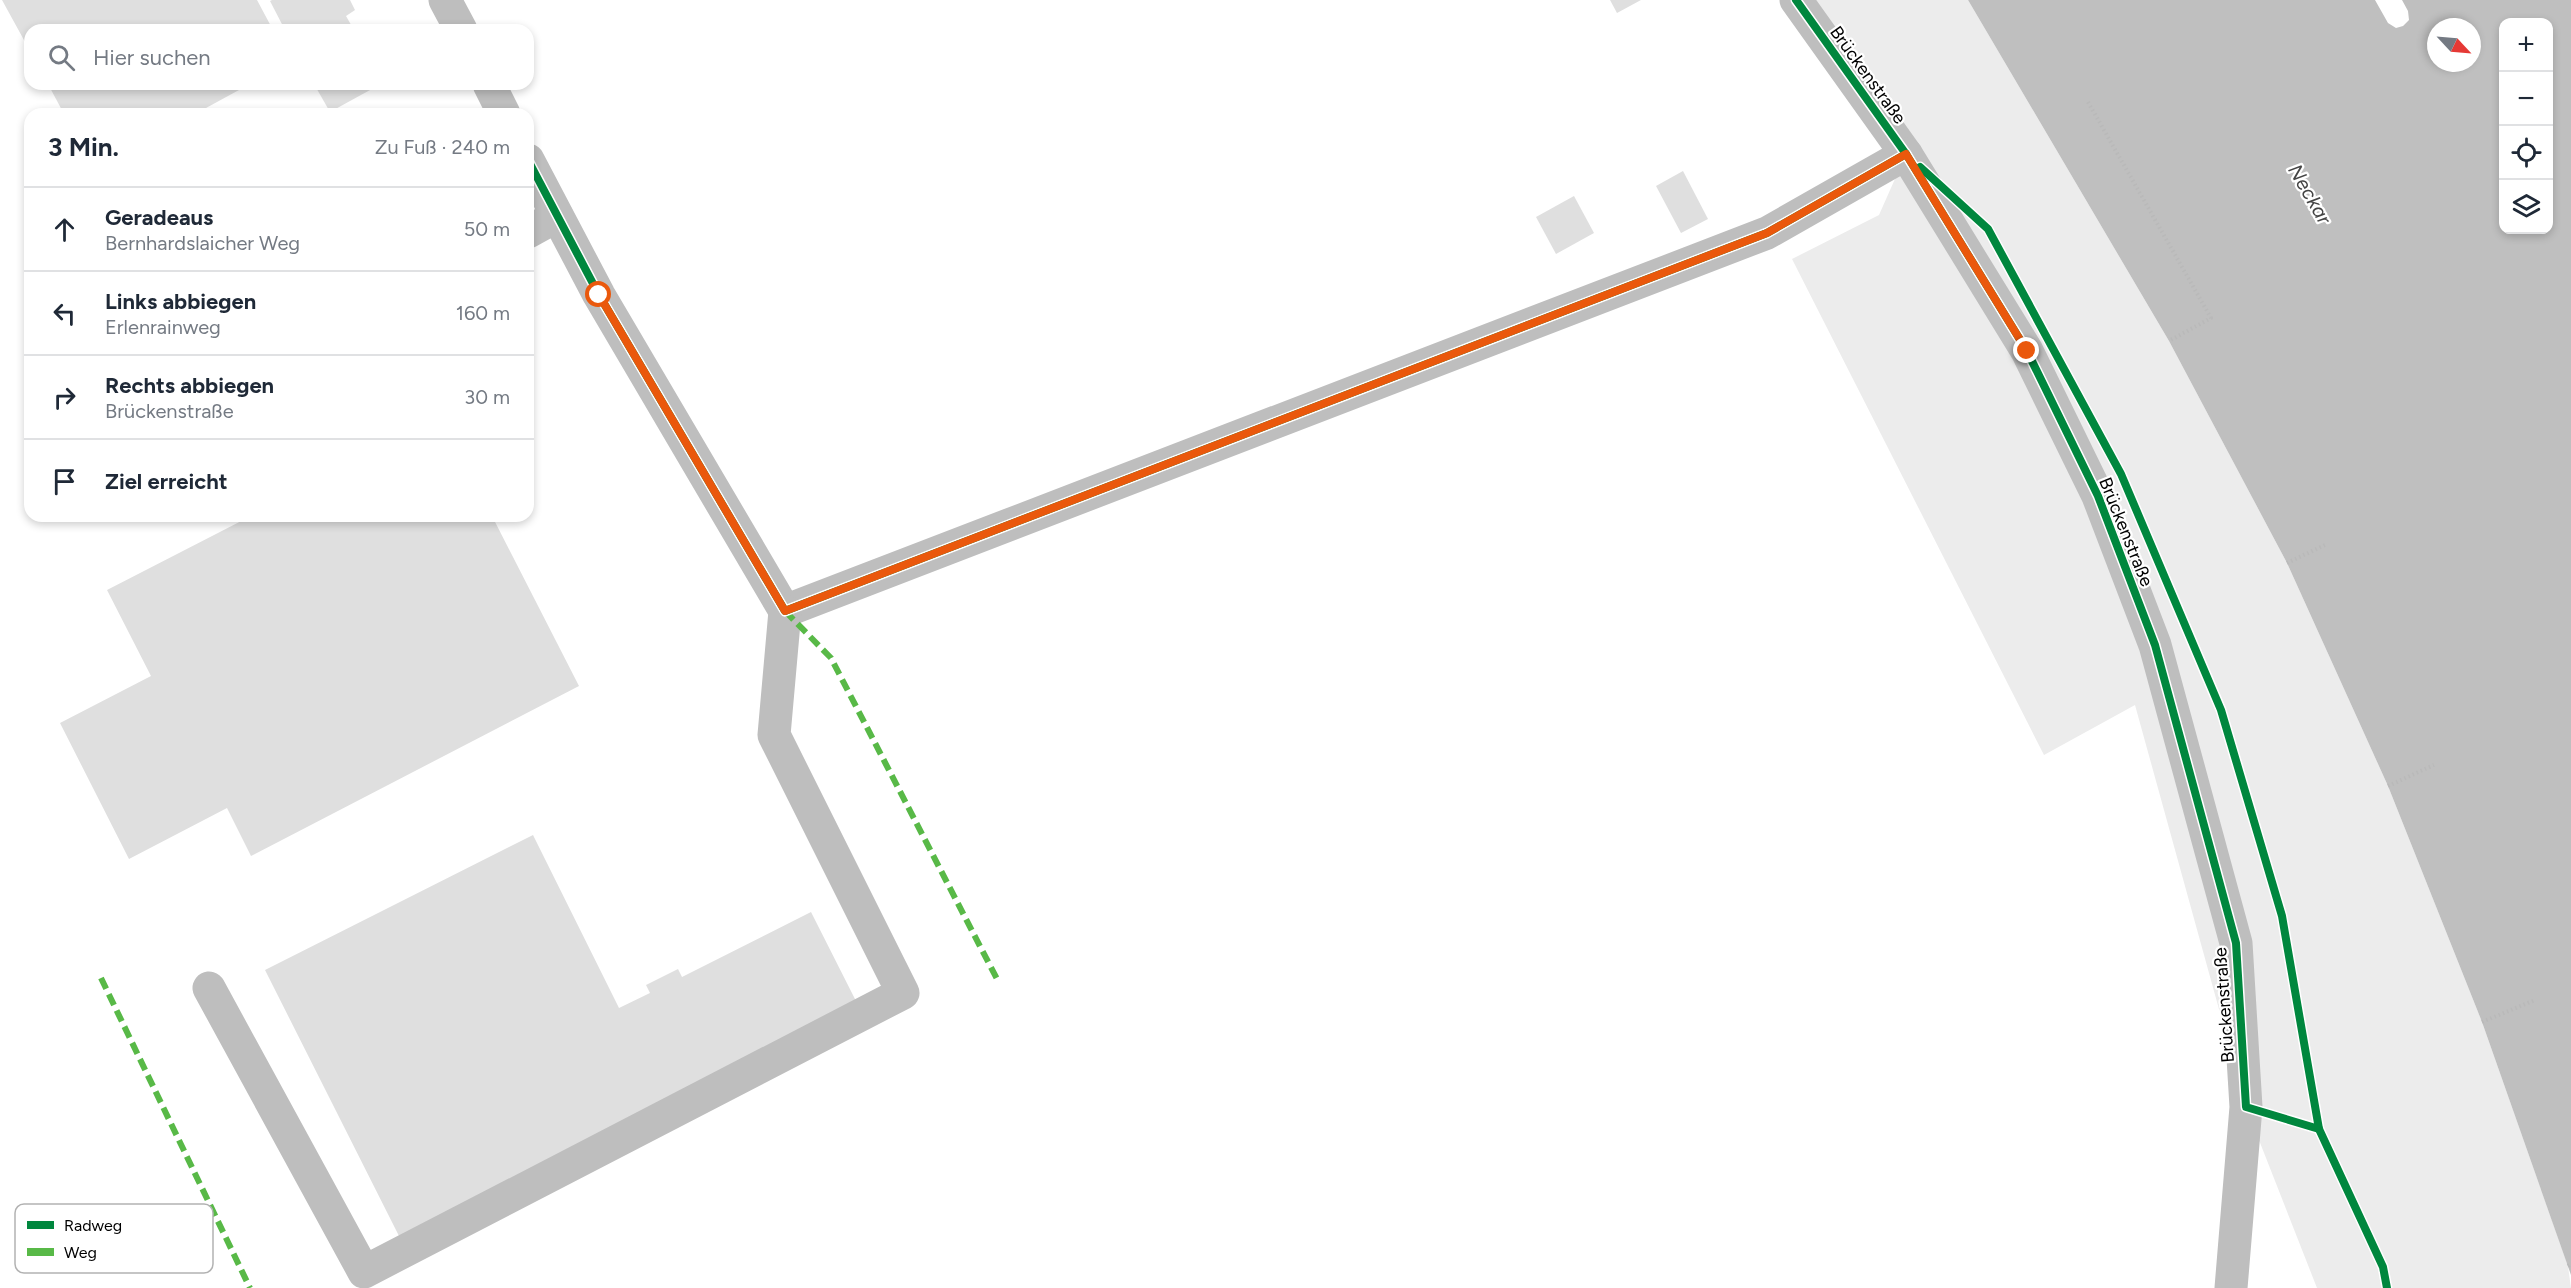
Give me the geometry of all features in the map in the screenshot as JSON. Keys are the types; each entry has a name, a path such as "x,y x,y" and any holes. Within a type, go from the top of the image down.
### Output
{"street":[{"path":"445,0 458,24"},
{"name":"Brückenstraße","path":"1796,0 1906,154 2027,351 2098,496 2155,645 2236,943 2246,1107 2231,1288"},
{"path":"785,611 1767,233 1906,154"},
{"path":"209,988 364,1272 903,993 774,735 785,611 599,295 534,172"},
{"path":"534,229 557,216"}],"path":[{"path":"2088,102 2211,318 2169,341"},
{"path":"2287,563 2327,544"},
{"path":"2388,786 2434,765"},
{"path":"2482,1022 2535,1000"}],"shaded area":[{"path":"1796,0 1968,0 2169,341 2287,563 2388,786 2482,1022 2568,1266 2571,1288 2317,1288 2246,1107 2135,705 2044,755 1792,259 1879,215 1906,154"}],"water":[{"name":"Neckar","path":"1968,0 2375,0 2388,23 2396,28 2403,26 2409,20 2408,11 2402,0 2571,0 2571,1275 2482,1022 2388,786 2287,563 2169,341"}],"building":[{"path":"2,0 257,0 270,24 24,24 24,40"},
{"path":"350,0 355,10 346,16 351,24 282,24 270,1"},
{"path":"1610,0 1641,0 1617,13"},
{"path":"51,90 239,90 206,108 61,108"},
{"path":"317,90 370,90 337,108 328,108"},
{"path":"1683,171 1708,219 1681,233 1656,186"},
{"path":"1574,196 1594,233 1556,254 1536,217"},
{"path":"239,522 495,522 579,686 251,856 227,808 129,859 60,723 151,676 107,590"},
{"path":"533,835 619,1008 650,993 646,985 678,969 682,977 811,912 858,1005 399,1236 265,970"}],"marked path":[{"path":"785,611 831,658 997,979"},
{"path":"101,978 210,1204"},
{"path":"213,1211 250,1288"}],"cycle path":[{"path":"1796,0 1906,154 2027,351 2098,496 2155,645 2236,943 2246,1107 2319,1129"},
{"path":"534,171 599,295 785,611 1767,233 1906,154"},
{"path":"1920,167 1988,229 2121,474 2221,710 2282,916 2319,1129 2383,1267 2387,1288"}],"route":[{"path":"599,295 785,611 1767,233 1906,154 2027,351"}]}
